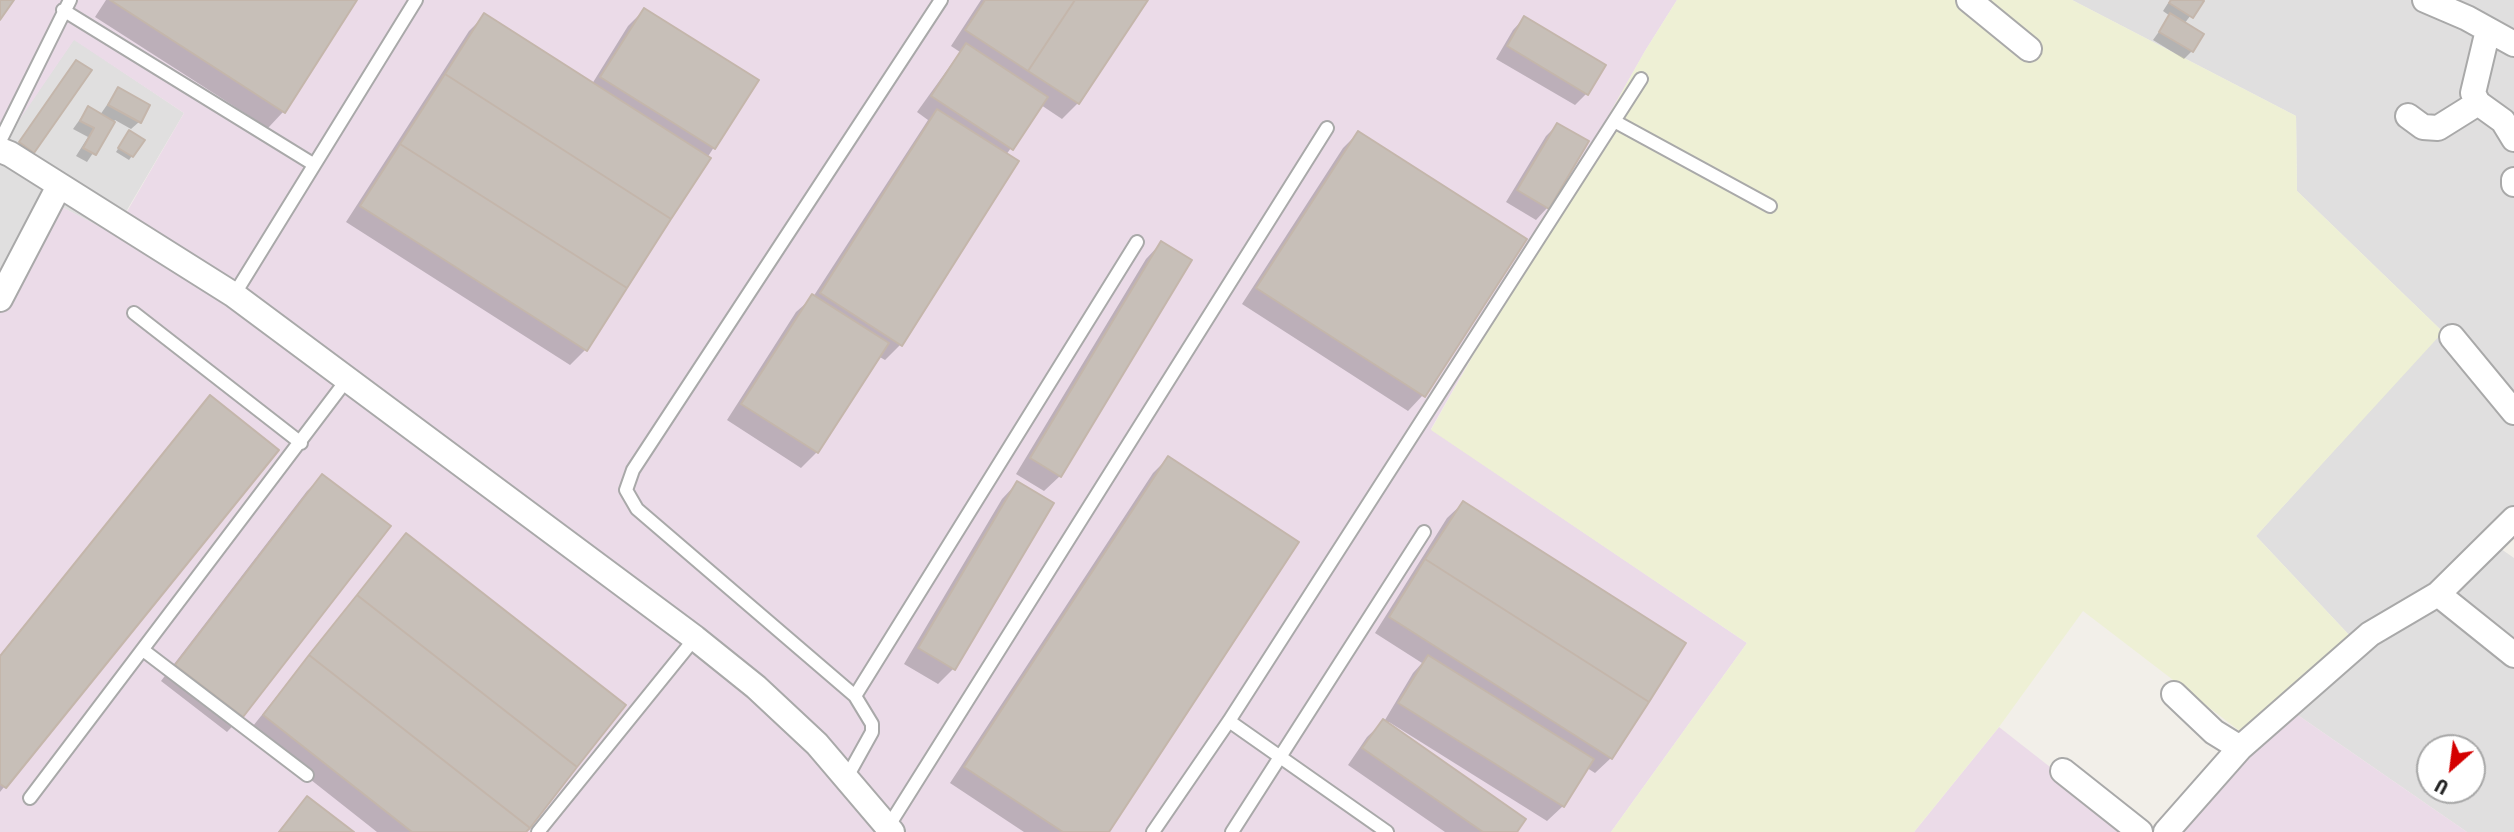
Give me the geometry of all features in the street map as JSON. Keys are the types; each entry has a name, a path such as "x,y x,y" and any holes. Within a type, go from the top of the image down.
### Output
{"street":[{"path":"1969,0 2029,49"},
{"path":"2424,0 2514,44"},
{"path":"2488,30 2473,93 2478,103 2503,121 2514,139"},
{"path":"2408,116 2423,127 2438,128 2478,103"},
{"path":"0,150 234,295 695,638 756,687 847,778 890,830"},
{"path":"0,299 59,186"},
{"path":"2452,337 2514,412"},
{"path":"2166,832 2239,748 2370,634 2438,594 2514,519"},
{"path":"2438,594 2514,655"},
{"path":"2174,694 2214,732 2239,748"},
{"path":"2063,771 2140,832"}],"lane":[{"path":"234,295 416,0"},
{"path":"847,778 872,732 872,724 855,696 637,509 626,490 633,470 941,0"},
{"path":"0,141 66,5 313,164"},
{"path":"1153,832 1229,721 1641,79"},
{"path":"1614,121 1770,206"},
{"path":"890,830 1327,128"},
{"path":"855,696 1137,242"},
{"path":"134,313 301,443"},
{"path":"30,798 348,378"},
{"path":"1232,832 1424,532"},
{"path":"538,832 695,638"},
{"path":"143,650 307,775"},
{"path":"1229,721 1387,832"}],"shaded area":[{"path":"0,0 1677,0 1645,51 1431,429 1747,643 1611,832 0,832 0,313 60,206 114,234 184,113 74,40 5,141 0,143"},
{"path":"2072,0 2514,0 2514,524 2494,544 2514,558 2514,832 2467,832 2426,804 2486,804 2486,734 2416,734 2416,797 2289,709 2351,637 2256,536 2442,331 2297,191 2296,116"},
{"path":"74,39 184,113 113,234 60,206 0,313 0,137 5,140"},
{"path":"2289,709 2416,797 2416,804 2426,804 2467,832 2180,832"},
{"path":"1999,727 2133,832 1914,832"}],"green space":[{"path":"1677,0 2072,0 2296,116 2297,191 2443,332 2256,536 2351,637 2258,745 2083,611 1999,727 1914,832 1611,832 1747,643 1431,430 1645,51"}],"building":[{"path":"0,0 14,0 0,20"},
{"path":"110,0 357,0 285,113"},
{"path":"985,0 1075,0 1028,71 965,30"},
{"path":"1075,0 1148,0 1079,104 1028,71"},
{"path":"2171,0 2204,1 2193,18 2169,3"},
{"path":"644,8 759,80 715,149 600,77"},
{"path":"484,13 711,158 671,219 445,74"},
{"path":"2170,13 2204,34 2193,52 2159,32"},
{"path":"1524,16 1606,65 1588,95 1507,46"},
{"path":"966,43 1048,97 1013,150 931,96"},
{"path":"76,60 92,70 34,153 19,142"},
{"path":"445,74 671,219 627,288 400,144"},
{"path":"118,87 150,105 141,123 108,105"},
{"path":"88,106 115,122 96,155 83,148 94,128 80,121"},
{"path":"937,109 1019,161 902,346 820,293"},
{"path":"1557,123 1589,141 1549,209 1517,190"},
{"path":"129,130 145,140 133,157 118,148"},
{"path":"1358,131 1527,239 1425,397 1256,288"},
{"path":"400,144 627,288 587,351 360,206"},
{"path":"1161,241 1192,260 1061,477 1030,458"},
{"path":"812,294 889,343 818,453 741,404"},
{"path":"210,395 279,450 6,788 0,784 0,656"},
{"path":"1168,456 1299,542 1109,832 1063,832 964,767"},
{"path":"322,474 391,526 243,717 175,665"},
{"path":"1017,481 1054,503 955,670 918,648"},
{"path":"1463,501 1686,643 1649,702 1425,559"},
{"path":"406,533 626,705 577,767 357,595"},
{"path":"1425,559 1649,702 1612,759 1389,617"},
{"path":"357,595 577,767 530,828 309,655"},
{"path":"309,655 530,828 526,832 412,832 263,715"},
{"path":"1428,655 1594,759 1564,807 1398,703"},
{"path":"1383,719 1526,819 1517,832 1483,832 1362,748"},
{"path":"307,796 354,832 279,832"}]}
